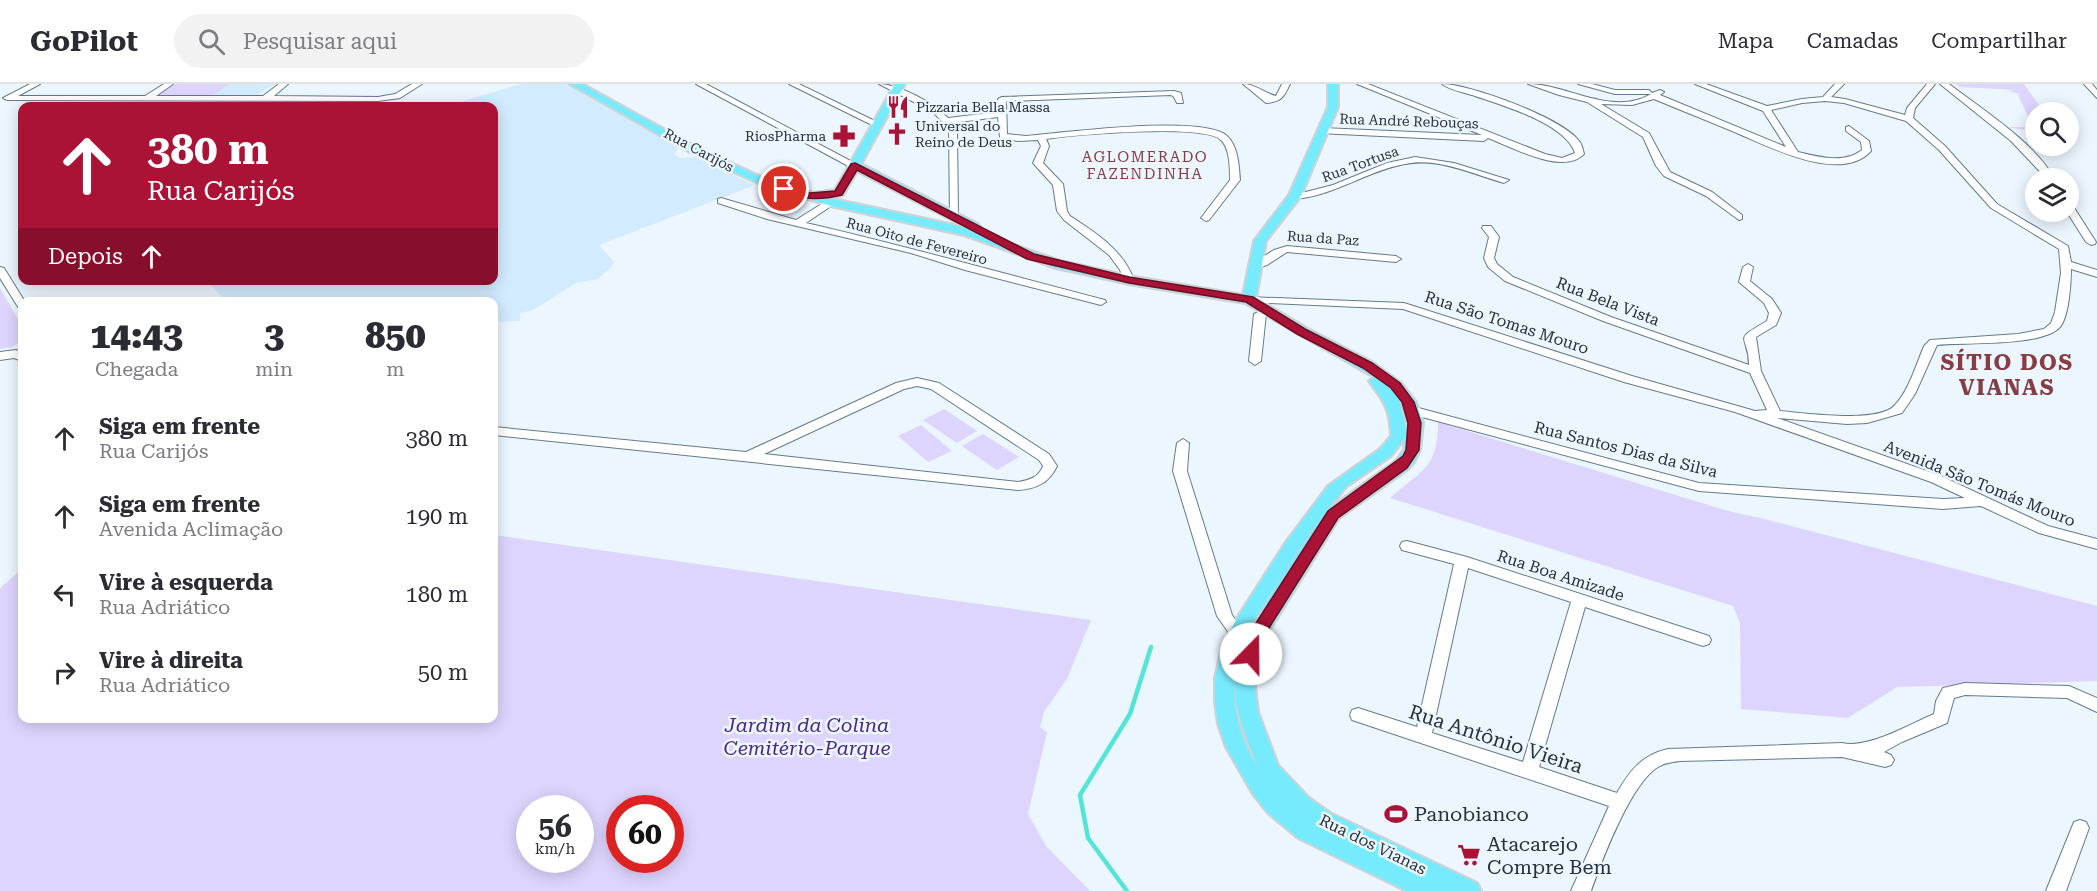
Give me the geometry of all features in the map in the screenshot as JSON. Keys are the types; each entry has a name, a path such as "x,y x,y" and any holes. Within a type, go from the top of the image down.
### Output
{"main road":[{"name":"Rua Carijós","path":"575,84 718,162 764,182 810,196 835,197 851,206 928,222 1005,244 1043,261 1248,304"},
{"path":"1248,304 1260,241 1295,196 1333,107 1333,84"},
{"path":"835,197 855,166 898,87"},
{"path":"855,166 1005,244"},
{"path":"928,222 949,214"},
{"name":"Rua dos Vianas","path":"1248,304 1367,365 1388,379 1396,393 1411,410 1415,434 1408,458 1402,465 1333,514 1257,634 1245,686 1248,712 1270,770 1301,805 1322,820 1469,891"},
{"name":"Rua dos Vianas","path":"1396,393 1399,436 1394,445 1385,454 1350,474 1335,489 1282,559 1229,653 1224,686 1228,723 1234,745 1249,774 1273,804 1295,824 1324,841 1431,891"}],"street":[{"path":"4,99 36,84"},
{"path":"147,98 169,84"},
{"path":"265,99 284,84"},
{"path":"4,99 378,99 397,96 418,84"},
{"path":"700,84 855,166"},
{"path":"793,84 877,124"},
{"path":"883,84 898,87 930,106 946,121 954,135 949,214"},
{"path":"1247,84 1266,97 1268,101 1280,97 1286,84"},
{"path":"1362,84 1542,156 1561,161 1569,160 1580,154 1577,142 1570,134 1547,121 1446,84"},
{"path":"1532,84 1591,102 1646,135 1653,142 1662,170 1709,194 1738,217"},
{"path":"1582,84 1615,92 1660,91 1796,154 1832,161 1858,158 1867,151 1865,141 1848,129"},
{"path":"1699,84 1766,109 1802,101 1825,99 1845,101 1909,119 1942,148 1994,206 2081,245"},
{"path":"1825,99 1840,84"},
{"path":"1909,119 1911,108 1931,84"},
{"path":"1944,84 2014,139 2042,168"},
{"path":"2088,84 2097,96"},
{"path":"1076,95 1102,86"},
{"path":"1591,102 1621,103 1660,91"},
{"path":"1180,101 1178,95 1171,93 1002,99 1003,136 1041,137 1087,132 1184,129 1220,134 1225,138 1232,156 1235,180 1206,218"},
{"path":"1766,109 1796,154"},
{"path":"946,121 1001,114"},
{"name":"Rua André Rebouças","path":"1322,131 1496,138"},
{"path":"1041,137 1045,146 1038,163 1058,184 1062,211 1067,218 1120,259 1126,268 1129,280"},
{"name":"Rua Tortusa","path":"1295,196 1317,193 1408,161 1453,166 1504,180"},
{"name":"Rua Oito de Fevereiro","path":"796,224 835,197"},
{"name":"Rua Oito de Fevereiro","path":"721,201 796,224 914,251 969,268 1101,302"},
{"path":"2074,222 2081,245"},
{"name":"Rua Bela Vista","path":"1487,228 1494,237 1489,258 1492,265 1509,279 1617,323 1755,371"},
{"path":"1749,413 1847,420 1867,419 1898,410 1909,394 1930,346 1934,342 1960,339 2022,338 2040,334 2055,327 2060,316 2068,264 2081,245"},
{"name":"Rua da Paz","path":"1254,266 1264,264 1282,249 1396,259"},
{"path":"2068,264 2097,274"},
{"path":"1748,267 1744,282 1768,301 1775,314 1772,323 1751,335 1749,340 1755,359 1755,371 1774,413"},
{"path":"0,270 18,299"},
{"path":"1248,304 1256,361"},
{"name":"Rua São Tomas Mouro","path":"1248,304 1404,306 1628,379 1749,413"},
{"path":"0,356 18,353"},
{"path":"498,430 562,435 796,462 1018,486 1038,482 1044,478 1050,466 1044,457 935,386 917,382 900,386 749,456"},
{"name":"Rua Santos Dias da Silva","path":"1411,410 1699,487 1943,504 1981,502"},
{"name":"Avenida São Tomás Mouro","path":"1749,413 1936,479 2044,530 2097,544"},
{"path":"796,435 796,462"},
{"path":"1183,442 1180,471 1225,616 1238,635"},
{"name":"Rua Boa Amizade","path":"1407,546 1462,561 1703,639"},
{"path":"1423,738 1462,561"},
{"path":"1530,772 1579,600"},
{"path":"1581,891 1594,857 1640,771 1650,762 1664,756 1875,749 1896,737 1941,718 1946,707 1944,701 1949,693 1965,689 2068,692 2097,705"},
{"name":"Rua Antônio Vieira","path":"1358,715 1622,802"},
{"path":"1846,751 1885,760"},
{"path":"2056,891 2080,828"}],"shaded area":[{"path":"230,84 274,84 256,96 212,96"},
{"path":"521,84 567,84 599,100 676,146 678,149 674,154 680,158 695,157 755,185 599,245 614,262 612,266 598,279 576,283 533,310 520,313 520,321 498,322 498,297 222,297 211,285 498,285 498,102 463,101"}],"green space":[{"path":"170,84 230,84 212,96 156,96"},
{"path":"1956,84 2024,84 2037,102 2025,102 2025,110 2018,95 2020,94 2007,91 2017,90 1960,87"},
{"path":"2008,127 2025,127 2025,130"},
{"path":"0,288 18,319 18,343 0,349"},
{"path":"944,409 977,431 957,443 923,420"},
{"path":"1438,422 1728,511 2097,606 2097,681 1897,687 1848,718 1741,709 1740,623 1733,606 1390,498 1426,467 1435,449"},
{"path":"921,425 952,451 928,462 898,436"},
{"path":"983,434 1019,457 997,470 962,446"},
{"name":"Jardim da Colina Cemitério-Parque","path":"498,536 1091,620 1067,679 1044,712 1040,727 1047,732 1028,814 1046,846 1090,891 0,891 0,588 18,572 18,723 498,723"}],"waterway":[{"path":"1127,891 1088,838 1080,795 1130,714 1151,647"}],"place":[{"name":"Pizzaria Bella Massa","path":"898,107"},
{"name":"Universal do Reino de Deus","path":"897,134"},
{"name":"RiosPharma","path":"844,136"},
{"name":"Panobianco","path":"1396,814"},
{"name":"Atacarejo Compre Bem","path":"1469,855"}],"district":[{"name":"AGLOMERADO FAZENDINHA","path":"1145,166"},
{"name":"SÍTIO DOS VIANAS","path":"2007,374"}],"route":[{"path":"784,189 810,196 839,193 855,166 1030,256 1129,280 1249,300 1301,331 1379,372 1396,386 1408,402 1415,423 1412,450 1408,458 1402,465 1333,514 1257,634 1251,654"}]}
